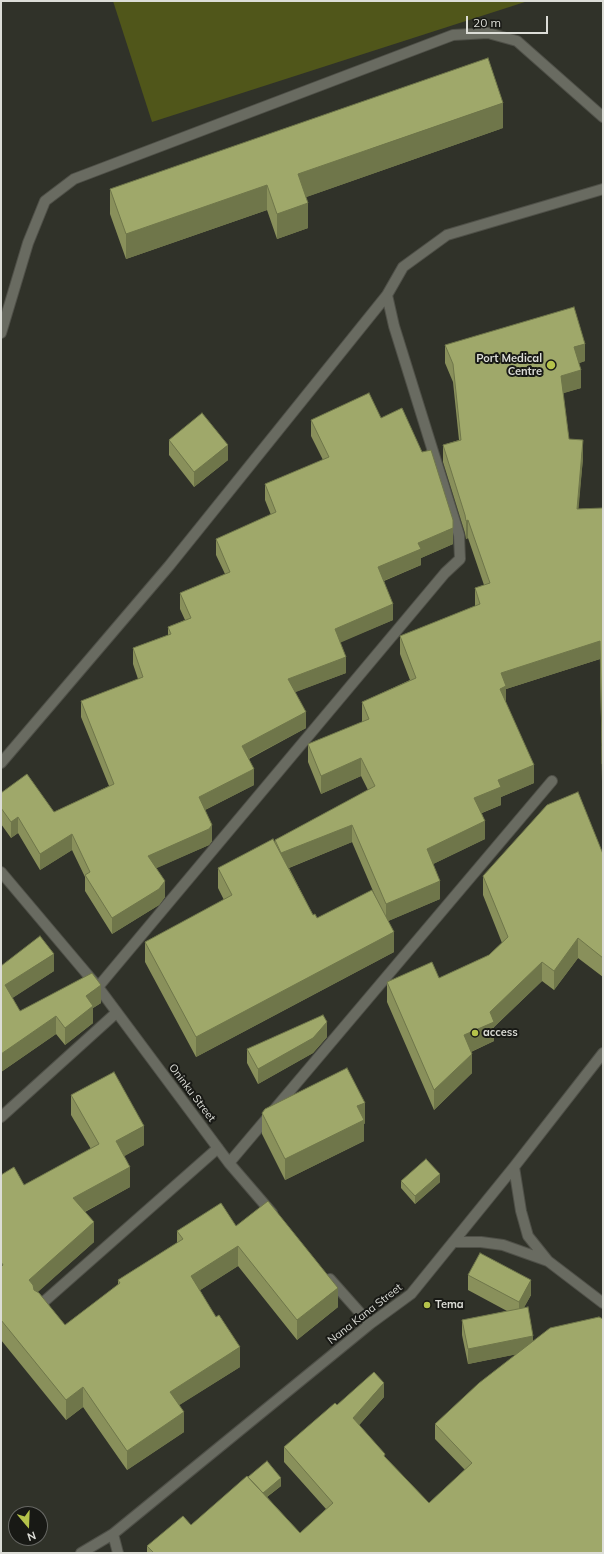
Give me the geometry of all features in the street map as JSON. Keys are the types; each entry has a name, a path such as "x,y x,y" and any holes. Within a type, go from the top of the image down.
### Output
{"street":[{"path":"1,333 28,243 45,201 74,179 453,35 488,33 517,41 603,117"},
{"path":"1,763 169,566 387,295 403,267 447,235 603,188"},
{"path":"98,987 445,573 460,559 459,535 394,326 387,295"},
{"path":"229,1163 552,780"},
{"name":"Oninku Street","path":"1,872 98,987 229,1163 281,1223"},
{"path":"1,1117 116,1013"},
{"name":"Nana Kana Street","path":"113,1534 370,1324 411,1294 514,1167 603,1053"},
{"path":"39,1306 218,1148"},
{"path":"514,1167 521,1211 528,1236 548,1260 603,1303"},
{"path":"453,1242 481,1242 504,1246 548,1260"},
{"path":"323,1271 370,1324"},
{"path":"81,1553 113,1534"},
{"path":"97,1553 113,1534"},
{"path":"113,1534 118,1553"}],"green space":[{"path":"113,1 528,1 152,122"}],"building":[{"path":"488,58 503,103 298,174 308,203 277,214 267,185 126,234 110,189"},
{"path":"574,307 585,344 574,347 581,370 561,376 569,439 583,440 577,509 603,508 603,743 600,641 501,673 506,686 500,689 534,765 498,780 501,787 474,798 485,821 427,849 440,881 386,904 352,825 281,853 275,840 375,786 361,758 321,776 308,744 369,719 362,702 416,678 400,636 480,604 475,588 490,583 468,520 466,521 443,445 461,440 453,364 445,345"},
{"path":"369,393 381,418 402,408 422,452 431,450 453,520 453,528 418,543 421,549 378,567 393,604 335,629 346,657 288,679 306,712 242,746 254,769 199,797 212,825 209,829 148,856 165,881 159,889 112,918 85,875 90,872 72,834 40,854 18,817 11,822 1,808 1,793 27,774 54,812 114,784 81,701 143,677 133,648 171,634 168,627 191,618 180,593 230,572 216,539 276,512 265,484 329,457 311,420"},
{"path":"202,413 228,445 194,472 169,440"},
{"path":"603,745 603,764 602,764 602,746"},
{"path":"578,792 603,854 603,958 578,938 554,971 542,962 490,1012 494,1022 464,1035 472,1054 434,1090 387,982 432,962 439,978 489,955 508,937 483,876 547,805"},
{"path":"273,839 313,915 315,914 317,918 372,890 394,932 196,1037 145,942 232,895 218,868"},
{"path":"40,936 54,954 5,985 20,1011 92,973 101,985 86,996 93,1006 65,1028 56,1016 1,1054 1,966"},
{"path":"323,1015 327,1022 313,1038 258,1069 247,1049"},
{"path":"347,1068 365,1103 357,1106 364,1120 285,1159 262,1113 265,1109"},
{"path":"114,1072 144,1126 116,1141 130,1167 73,1198 94,1222 29,1280 33,1285 34,1290 39,1293 65,1325 120,1283 118,1280 183,1239 177,1231 221,1203 236,1226 268,1201 338,1288 297,1320 238,1246 191,1276 216,1317 219,1315 240,1347 170,1392 184,1412 127,1451 83,1387 66,1400 1,1320 1,1267 3,1265 1,1262 1,1175 14,1167 24,1185 99,1144 71,1095"},
{"path":"426,1159 440,1174 415,1196 401,1181"},
{"path":"480,1253 531,1280 519,1302 468,1275"},
{"path":"528,1307 533,1336 468,1349 462,1320"},
{"path":"599,1317 603,1319 603,1553 154,1553 147,1546 183,1516 191,1525 247,1476 300,1533 333,1503 284,1447 335,1403 337,1405 374,1372 384,1383 353,1418 385,1454 384,1456 429,1503 472,1463 435,1424 479,1383 550,1328"},
{"path":"267,1461 281,1478 263,1493 248,1477"}],"place":[{"name":"Port Medical Centre","path":"551,365"},
{"name":"access","path":"475,1033"},
{"name":"Tema","path":"427,1305"}]}
